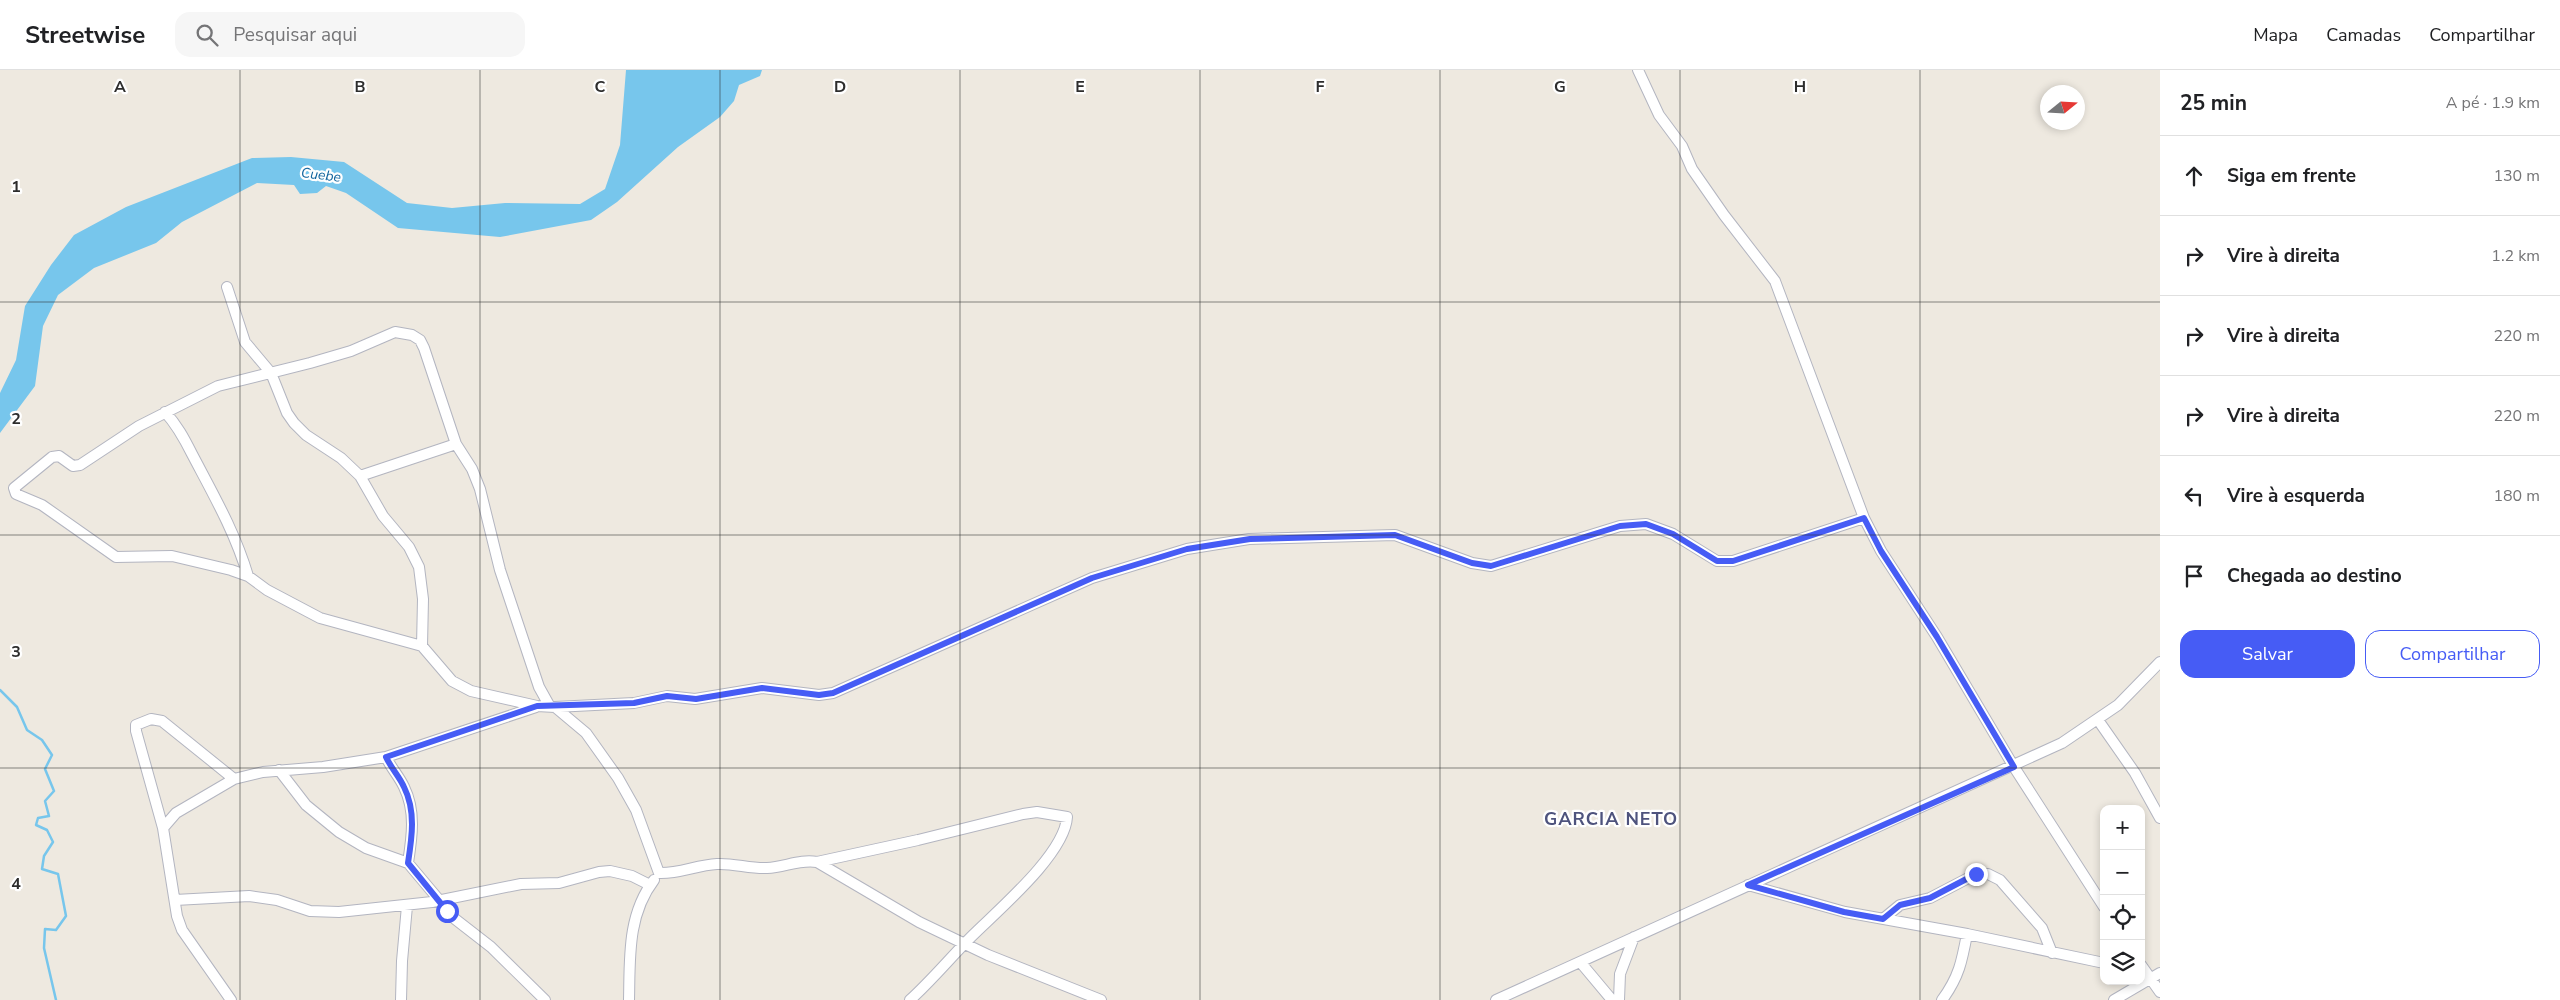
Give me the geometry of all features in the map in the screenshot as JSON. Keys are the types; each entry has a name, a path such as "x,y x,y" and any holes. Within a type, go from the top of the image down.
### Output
{"street":[{"path":"1638,70 1659,115 1682,146 1692,169 1724,215 1775,281 1864,518 1881,551 1937,637 2014,767 2100,900"},
{"path":"227,287 245,342 271,373 287,413 294,423 306,435 341,458 360,476 383,516 409,546 419,567 423,599 422,646"},
{"path":"659,873 636,810 618,778 586,733 552,706 539,687 500,570 480,489 472,468 456,444 420,340 395,332 386,334 351,351 218,386 165,412 80,465 73,466 59,456 52,457 17,484 15,492 42,505 116,556 172,556 232,570 248,576 267,590 320,618 422,646 452,681 471,691 537,706 552,706 634,703 667,696 696,699 762,688 819,695 833,693 1092,578 1187,549 1250,539 1395,535 1472,563 1491,566 1620,526 1646,524 1673,534 1717,561 1733,561 1864,518"},
{"path":"165,412 184,435 222,510 240,548 248,576"},
{"path":"360,476 456,444"},
{"path":"1496,1000 1581,963 1748,885 2014,767 2062,743 2118,705 2160,662"},
{"path":"163,828 176,812 234,779 279,770 323,767 386,757 537,706"},
{"path":"231,1000 182,930 163,828 136,730 139,722 151,719 162,721 234,779"},
{"path":"2098,720 2135,773 2160,818"},
{"path":"386,757 405,789 410,807 413,830 408,863"},
{"path":"279,770 306,805 339,832 366,848 408,863 455,919 491,948 545,1000"},
{"path":"157,807 176,812"},
{"path":"818,862 1023,814 1037,812 1066,816 1067,820 1056,847 1037,870 965,944 934,979 910,1000"},
{"path":"659,873 669,874 692,867 718,864 767,869 807,860 818,862 919,922 965,944 1101,1000"},
{"path":"175,900 249,896 278,900 310,911 340,912 407,906 521,884 559,883 604,871 632,876 650,884"},
{"path":"629,1000 629,954 633,924 650,884 659,873"},
{"path":"1883,919 1900,905 1930,898 1976,874 1988,874 2000,880 2042,928 2052,953"},
{"path":"1748,885 1844,912 1967,934 2100,962"},
{"path":"401,1000 402,960 407,906"},
{"path":"1942,1000 1963,962 1967,934"},
{"path":"1619,1000 1620,974 1634,937"},
{"path":"1581,963 1612,1000"},
{"path":"2145,971 2160,973"},
{"path":"2145,972 2160,992"},
{"path":"2114,1000 2130,985"}],"water":[{"name":"Cuebe","path":"626,70 762,70 760,76 739,85 734,101 720,117 678,147 617,202 591,220 500,237 398,228 346,193 326,186 317,193 300,194 294,185 257,183 182,222 156,243 94,268 58,295 43,326 35,386 0,433 0,393 16,360 25,306 51,265 74,235 126,207 252,158 291,157 344,162 407,203 452,208 505,203 580,204 605,189 620,145"}],"waterway":[{"path":"0,690 17,707 27,730 42,740 52,755 45,769 54,791 45,801 49,816 38,818 36,825 47,830 53,842 44,856 42,869 58,874 66,916 56,930 45,929 44,948 56,1000"}],"district":[{"name":"GARCIA NETO","path":"1611,819"}],"route":[{"path":"447,911 440,900 408,863 413,830 410,807 400,778 390,766 386,757 502,720 537,706 608,705 634,703 655,697 667,696 696,699 752,688 819,695 833,693 912,656 1092,578 1187,549 1250,539 1395,535 1472,563 1491,566 1620,526 1646,524 1673,534 1717,561 1733,561 1864,518 1881,551 1937,637 2014,767 1748,885 1844,912 1883,919 1900,905 1930,898 1976,874"}]}
